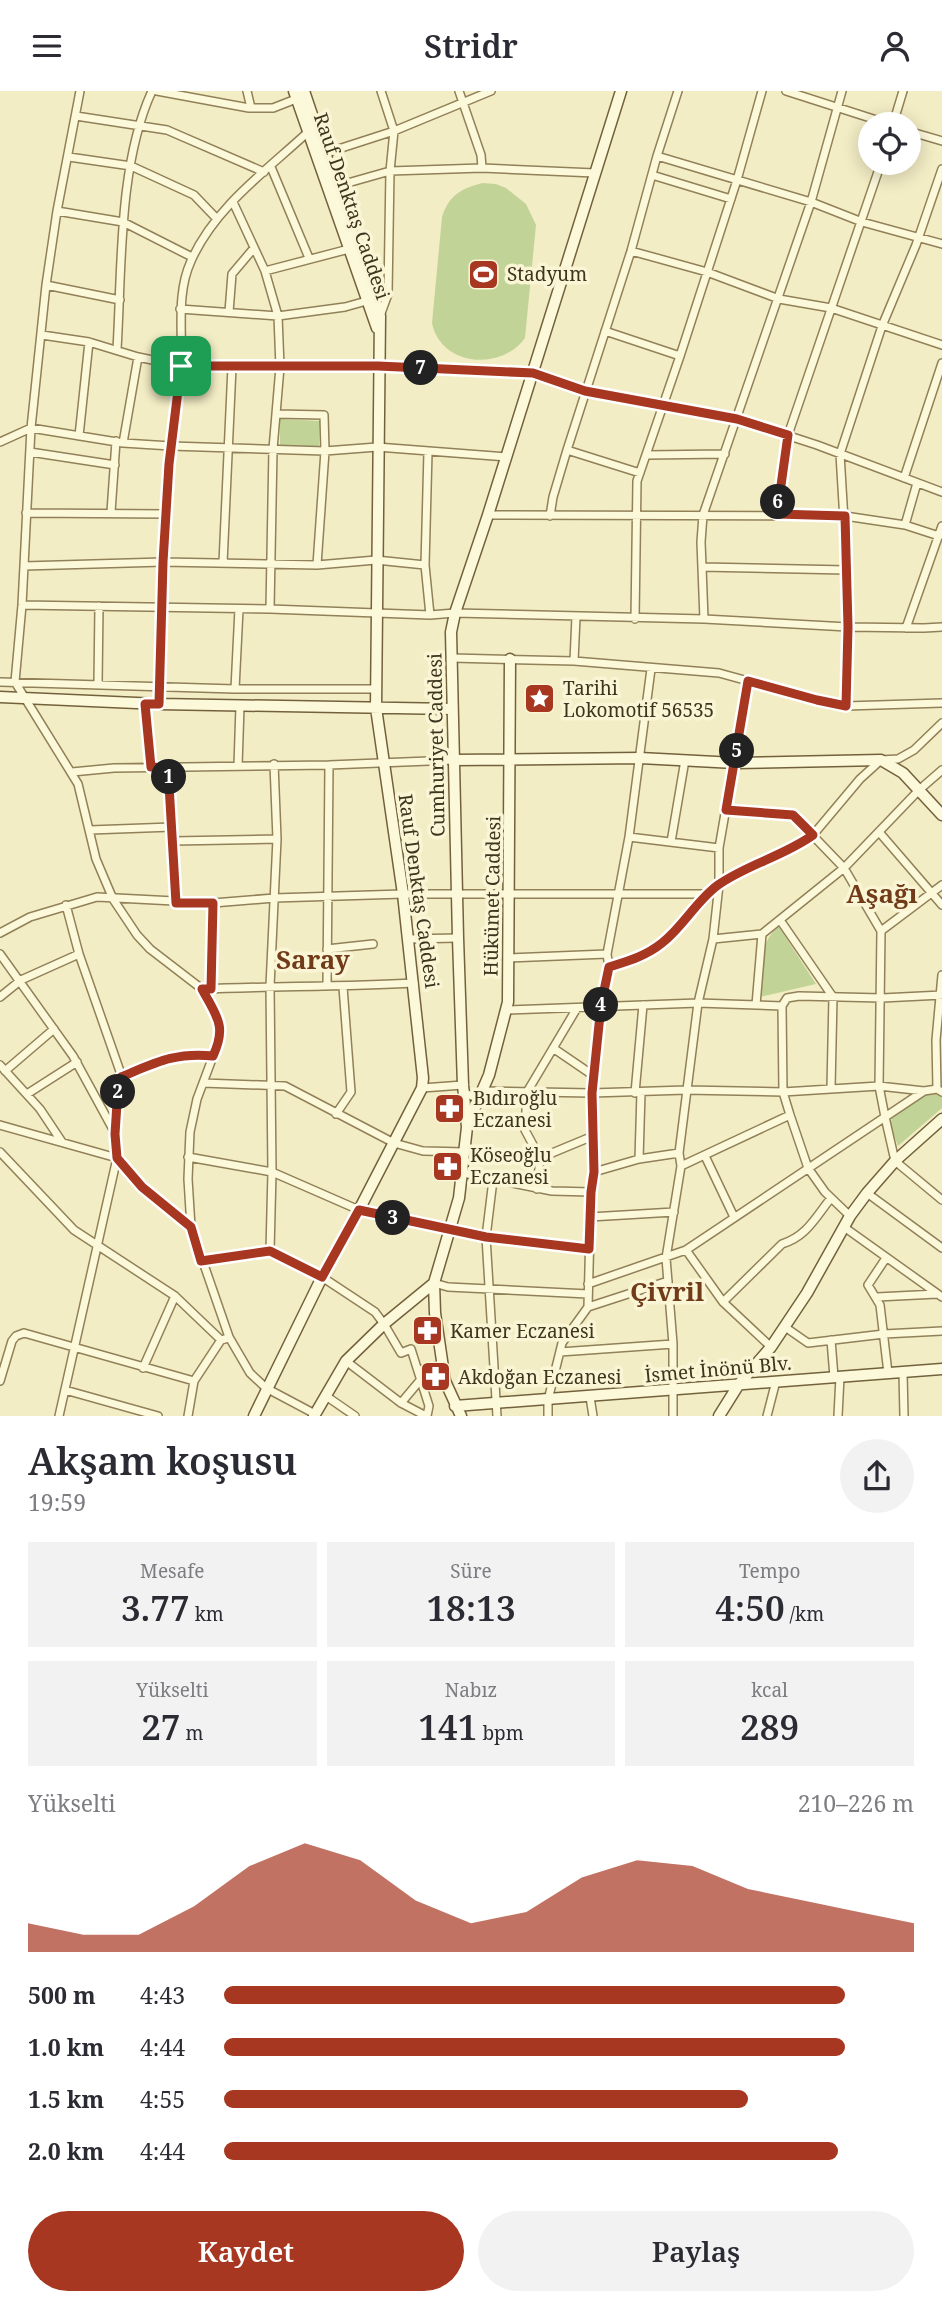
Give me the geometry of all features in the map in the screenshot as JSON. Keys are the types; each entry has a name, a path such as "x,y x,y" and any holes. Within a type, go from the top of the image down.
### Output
{"street":[{"path":"80,91 46,285 31,428 22,605 15,682 72,772 82,796 96,859 113,898 137,935 150,949 202,989 221,1028 219,1043 202,1083 193,1115 188,1157 191,1227 225,1339"},
{"path":"117,349 123,222 131,166 140,126 155,91 184,93 251,108 272,108 298,94"},
{"path":"247,91 251,108"},
{"path":"380,316 388,294 390,171 394,131 381,91"},
{"path":"459,91 481,155 481,169"},
{"path":"326,153 394,131 491,91"},
{"name":"Cumhuriyet Caddesi","path":"461,1416 447,1389 435,1313 434,1283 450,1231 463,1173 467,1127 458,938 451,632 621,91"},
{"path":"550,516 567,450 631,251 678,91"},
{"path":"635,619 637,481 731,199 762,91"},
{"path":"786,91 858,114"},
{"path":"704,619 703,515 811,202 842,91"},
{"path":"895,112 903,91"},
{"name":"Rauf Denktaş Caddesi","path":"254,1416 322,1277 422,1088 423,1069 403,894 376,708 380,316 349,249 313,131 298,94"},
{"path":"76,116 167,130 268,169 309,258"},
{"path":"159,704 163,562 171,446 181,366 180,309 187,269 217,219 268,169 313,131"},
{"name":"Rauf Denktaş Caddesi","path":"313,131 326,153 337,186 379,331"},
{"path":"921,135 942,141"},
{"path":"657,156 811,202 862,222 942,244"},
{"path":"69,157 131,166 194,195 217,219"},
{"path":"337,186 390,171 481,169 594,173"},
{"path":"846,706 847,570 840,454 882,326 919,236 942,169"},
{"path":"652,175 731,199"},
{"path":"777,514 788,435 877,175"},
{"path":"233,202 265,271 278,316 280,367 274,449 270,609"},
{"path":"57,211 123,222 192,257"},
{"path":"229,312 232,274 254,248"},
{"path":"265,271 349,249"},
{"path":"631,251 707,272 779,299 831,308 942,345"},
{"path":"46,285 120,300"},
{"path":"180,309 278,316 345,307 371,300"},
{"path":"605,331 680,356"},
{"path":"42,335 89,342 138,357 181,366 378,366 533,373 585,391 737,419 942,492"},
{"path":"79,436 89,342"},
{"path":"111,512 115,465 138,357"},
{"path":"904,478 942,363"},
{"path":"223,563 232,367"},
{"path":"276,414 324,415 325,451 317,565"},
{"path":"0,442 31,428 120,442 171,446 325,451 377,447 507,457"},
{"path":"567,450 640,473"},
{"path":"30,452 115,465"},
{"path":"428,452 425,565 430,615"},
{"path":"647,455 725,454"},
{"path":"905,525 917,483"},
{"path":"26,513 167,513"},
{"path":"488,515 845,516 905,525 939,536"},
{"path":"906,628 942,526"},
{"path":"24,566 163,562 317,565 376,560 425,565"},
{"path":"702,567 847,570"},
{"path":"22,605 430,615 455,613 704,619 848,627 942,627"},
{"path":"97,684 99,606"},
{"path":"235,689 239,609"},
{"path":"574,661 576,617"},
{"path":"452,658 574,661 719,673 846,706 942,703"},
{"name":"Hükümet Caddesi","path":"467,1127 496,1054 507,1010 510,659"},
{"path":"548,1416 548,1400 562,1343 588,1307 591,1192 594,1172 592,1093 601,1005 609,967 607,954 629,837 651,669"},
{"path":"673,1416 673,1344 666,1258 681,1166 679,1153 698,1003 713,939 719,885 719,848 748,681"},
{"path":"0,682 235,689 375,689"},
{"path":"0,697 145,704 452,709"},
{"path":"145,704 151,767"},
{"path":"239,766 240,706"},
{"path":"72,772 114,768 329,765 511,758 640,758 735,763 881,760 898,759 914,750 942,723"},
{"path":"671,842 685,760"},
{"path":"881,760 903,773 942,815"},
{"path":"609,967 638,959 663,943 719,885 752,865 798,845 813,835 860,779 881,760"},
{"path":"270,1251 270,986 277,839 274,764"},
{"path":"327,986 329,765"},
{"path":"168,768 176,903"},
{"path":"713,939 762,934 844,868 919,790 942,770"},
{"path":"726,810 793,815 844,868 881,931 879,1086 885,1117 895,1161 942,1200"},
{"path":"90,830 173,827"},
{"path":"879,832 942,905"},
{"path":"629,837 719,848"},
{"path":"173,841 277,839"},
{"path":"881,931 942,885"},
{"path":"0,933 30,917 97,897 213,903 274,898 403,894 708,894"},
{"path":"211,989 213,903"},
{"path":"59,1416 117,1158 115,1134 121,1077 79,954 66,905"},
{"path":"780,920 833,997 831,1088"},
{"path":"756,1005 762,934"},
{"path":"408,939 458,938"},
{"path":"327,949 373,944"},
{"path":"0,954 77,1062 115,1134"},
{"path":"0,997 21,980 79,954"},
{"path":"508,958 607,954"},
{"path":"422,1088 464,1089 475,1096 483,1091 783,1092 879,1086 939,1091 942,975"},
{"path":"202,989 414,983"},
{"path":"336,1114 351,1092 342,987"},
{"path":"850,1216 831,1198 808,1168 790,1115 783,1092 782,1006 787,997 940,996"},
{"path":"507,1010 698,1003 782,1006"},
{"path":"639,1159 638,1093 643,1005"},
{"path":"537,1189 540,1158 525,1130 527,1092 576,1008"},
{"path":"54,1029 3,1068 40,1108 61,1142"},
{"path":"553,1048 594,1076"},
{"path":"121,1077 172,1056 213,1056"},
{"path":"27,1094 77,1062"},
{"path":"202,1083 285,1086 394,1143 423,1151 465,1152"},
{"path":"588,1284 686,1250 924,1091"},
{"path":"681,1166 790,1115"},
{"path":"719,1416 739,1384 785,1327 850,1216 867,1193 895,1161 942,1119"},
{"path":"0,1125 117,1158 142,1187 191,1227"},
{"path":"540,1158 593,1136"},
{"path":"0,1152 61,1218 98,1248 175,1297 225,1339 250,1373 266,1388 315,1415 346,1361 384,1324 434,1283 448,1287 489,1290 588,1294"},
{"path":"594,1172 639,1159 679,1153"},
{"path":"705,1156 734,1217"},
{"path":"188,1157 272,1172 359,1210 450,1231 589,1249"},
{"path":"463,1173 537,1189 591,1192"},
{"path":"493,1181 486,1237 497,1416"},
{"path":"867,1193 942,1248"},
{"path":"723,1302 782,1244 795,1241 803,1234 831,1198"},
{"path":"590,1217 674,1212"},
{"path":"844,1227 940,1296"},
{"path":"686,1250 723,1302 771,1347"},
{"path":"201,1261 270,1251 322,1277 375,1312 401,1353 411,1349 420,1370 429,1406 427,1416 401,1403 346,1361"},
{"path":"886,1258 868,1285 877,1297 888,1373"},
{"path":"588,1307 668,1281"},
{"path":"877,1297 940,1296"},
{"path":"143,1368 175,1297"},
{"path":"785,1327 808,1343 884,1334 942,1331"},
{"path":"0,1381 12,1341 24,1333 194,1381"},
{"path":"188,1416 194,1381 225,1339"},
{"path":"831,1340 837,1377 838,1416"},
{"path":"560,1352 673,1344"},
{"path":"420,1370 443,1365"},
{"name":"İsmet İnönü Blv.","path":"455,1406 942,1369"},
{"path":"903,1372 904,1416"},
{"path":"401,1403 422,1378"},
{"path":"767,1416 776,1381"},
{"path":"65,1390 158,1416"},
{"path":"326,1396 355,1416"},
{"path":"590,1397 593,1416"}],"green space":[{"name":"Stadyum","path":"482,183 506,188 526,204 536,225 525,338 515,349 502,356 473,359 459,356 447,349 438,338 432,323 442,217 452,198"},
{"path":"280,419 320,421 319,447 280,445"},
{"path":"779,927 816,984 760,997 764,949 767,940"},
{"path":"925,1095 942,1095 942,1108 898,1146 890,1125 892,1118"}],"place":[{"name":"Stadyum","path":"484,274"},
{"name":"Tarihi Lokomotif 56535","path":"540,699"},
{"name":"Bıdıroğlu Eczanesi","path":"450,1109"},
{"name":"Köseoğlu Eczanesi","path":"447,1166"},
{"name":"Kamer Eczanesi","path":"427,1331"},
{"name":"Akdoğan Eczanesi","path":"435,1377"}],"district":[{"name":"Aşağı","path":"882,894"},
{"name":"Saray","path":"313,960"},
{"name":"Çivril","path":"667,1292"}],"route":[{"path":"181,366 378,366 533,373 585,391 737,419 788,435 777,514 845,516 848,627 846,706 748,681 726,810 793,815 813,835 798,845 752,865 719,885 663,943 638,959 609,967 601,1005 592,1093 594,1172 589,1249 450,1231 359,1210 322,1277 270,1251 201,1261 191,1227 142,1187 117,1158 115,1134 121,1077 172,1056 213,1056 221,1035 219,1020 202,989 211,989 213,903 176,903 168,768 151,767 145,704 159,704 169,464 181,366"}]}
